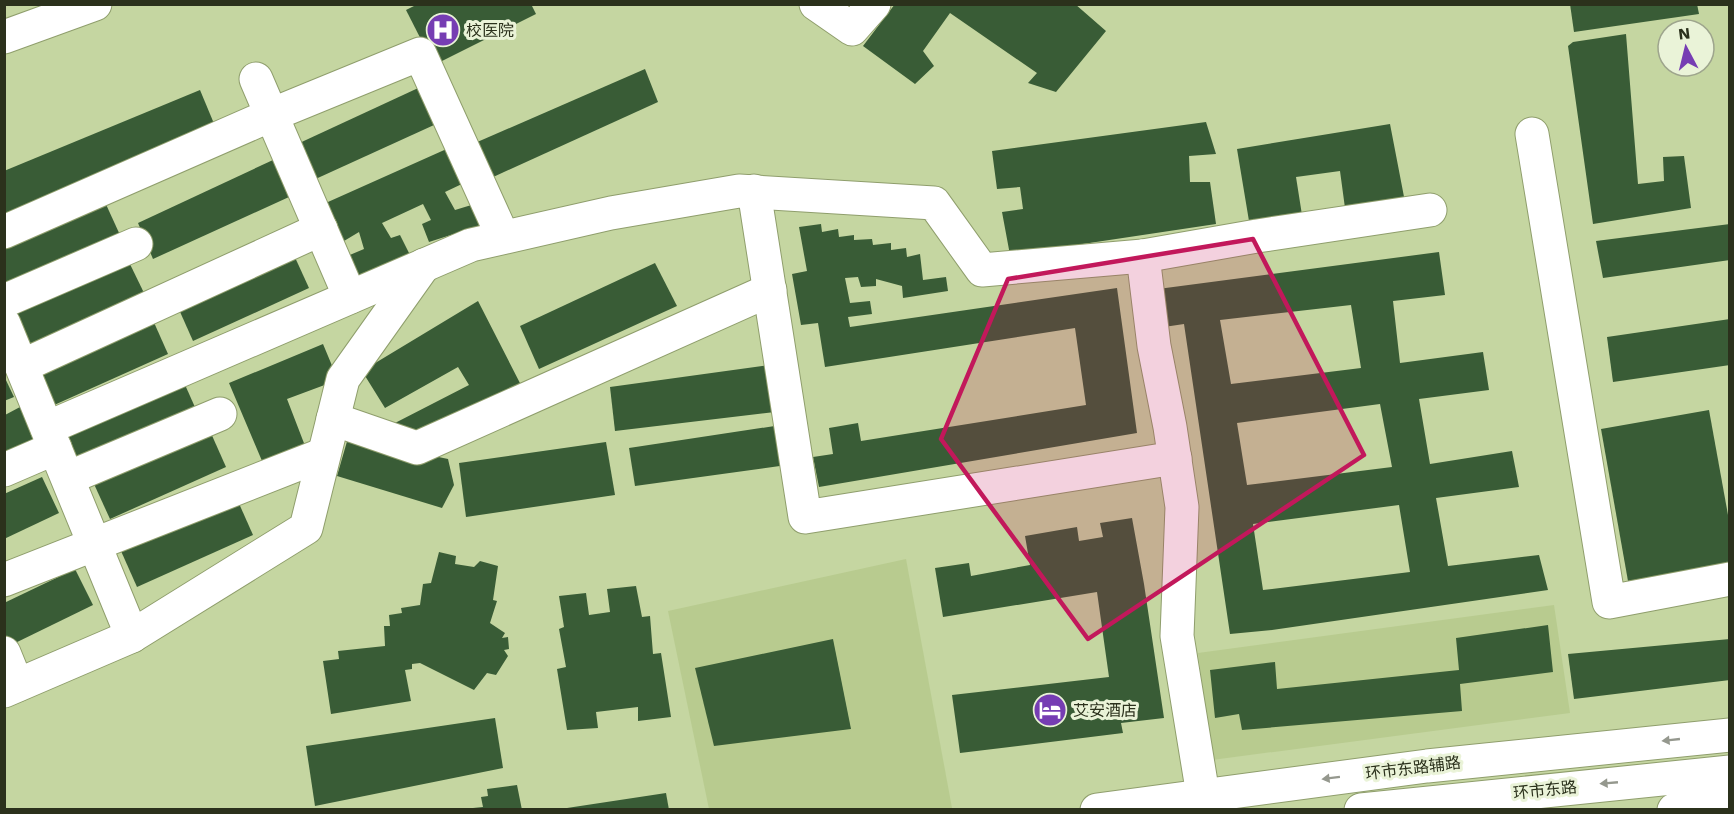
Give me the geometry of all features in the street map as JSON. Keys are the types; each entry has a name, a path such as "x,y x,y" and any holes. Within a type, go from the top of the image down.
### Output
{"main road":[{"path":"4,37 94,4"},
{"path":"816,4 852,29 874,4"},
{"path":"4,232 272,115 420,54 503,237"},
{"path":"256,80 350,297"},
{"path":"1532,134 1609,602 1730,579"},
{"path":"4,470 51,438 350,297 471,244 611,213 739,191 934,202 982,270 1143,256 1430,210"},
{"path":"754,191 805,517 1175,458"},
{"path":"22,366 321,228"},
{"path":"4,301 136,244"},
{"path":"1143,256 1154,346 1182,507 1177,636 1203,795"},
{"path":"4,653 11,688 132,636 306,528 343,379 424,265"},
{"path":"333,419 417,448 770,290"},
{"path":"4,324 132,636"},
{"path":"68,478 220,414"},
{"path":"4,580 324,454"},
{"name":"环市东路辅路","path":"1097,810 1439,765 1730,735"},
{"name":"环市东路","path":"1361,810 1489,795 1730,772"},
{"path":"1674,810 1730,804"}],"highlighted area":[{"path":"1253,239 1364,455 1088,639 941,439 1008,279"}],"shaded area":[{"path":"906,559 952,808 709,809 668,611"},
{"path":"1554,605 1570,713 1212,760 1198,653"}],"building":[{"path":"418,4 531,4 536,14 434,65 406,10"},
{"path":"895,4 1075,4 1106,31 1056,92 1028,83 1037,73 950,13 923,51 934,66 915,84 863,46"},
{"path":"1570,4 1697,4 1699,14 1656,18 1656,20 1574,32"},
{"path":"1626,34 1638,184 1664,181 1663,157 1684,156 1691,208 1593,224 1568,46 1573,42"},
{"path":"645,69 658,102 491,178 475,143"},
{"path":"429,83 445,120 309,182 293,146"},
{"path":"200,90 215,126 4,214 4,171"},
{"path":"1206,122 1216,154 1189,156 1190,182 1210,182 1216,224 1010,255 1002,212 1023,209 1020,187 997,189 992,151"},
{"path":"1390,124 1405,202 1345,208 1340,171 1296,177 1302,215 1249,221 1237,149"},
{"path":"451,147 464,183 445,192 455,210 478,203 485,224 429,242 422,224 431,220 423,204 382,223 391,238 400,235 412,259 357,282 345,257 364,249 359,232 339,244 319,206"},
{"path":"273,160 289,197 153,259 138,223"},
{"path":"104,200 120,235 4,287 4,244"},
{"path":"821,224 822,232 838,229 839,237 854,235 854,240 872,239 873,245 891,243 891,250 906,248 907,257 920,254 923,280 946,277 948,291 903,298 902,286 876,279 876,286 861,287 858,277 845,278 850,303 870,301 872,314 848,317 850,327 1117,288 1137,433 819,487 813,457 833,454 829,428 858,423 861,441 1086,405 1075,328 825,367 818,323 801,325 792,274 807,271 799,227"},
{"path":"1730,224 1730,260 1603,278 1596,241"},
{"path":"1439,252 1445,295 1393,301 1400,363 1483,352 1489,390 1419,399 1430,464 1512,451 1519,487 1436,498 1448,566 1539,555 1548,590 1230,634 1184,324 1164,327 1158,289","holes":["1351,305 1361,368 1231,384 1220,320","1380,404 1392,467 1247,485 1237,423","1399,505 1410,572 1263,590 1253,524"]},
{"path":"293,253 309,288 193,341 177,305"},
{"path":"128,260 145,295 29,348 13,312"},
{"path":"655,263 677,306 539,369 520,326"},
{"path":"478,301 523,389 413,442 395,423 469,385 458,367 385,408 362,371"},
{"path":"152,318 168,354 52,406 36,370"},
{"path":"1730,319 1730,365 1613,382 1607,337"},
{"path":"323,344 338,380 287,399 307,451 265,468 229,383"},
{"path":"769,365 775,412 615,431 610,387"},
{"path":"4,376 14,397 4,401"},
{"path":"182,378 198,414 81,466 65,430"},
{"path":"20,407 38,443 5,459 5,415"},
{"path":"1709,410 1730,526 1730,563 1628,581 1601,429"},
{"path":"781,425 787,465 635,486 629,448"},
{"path":"210,431 226,467 110,519 94,484"},
{"path":"348,438 448,459 454,485 442,508 337,476"},
{"path":"606,442 615,495 466,517 459,463"},
{"path":"42,477 59,513 4,539 4,494"},
{"path":"237,499 253,535 137,587 121,551"},
{"path":"1132,518 1164,718 1121,723 1123,733 960,753 952,695 1109,677 1097,592 943,617 935,568 969,563 971,576 1030,565 1025,536 1077,527 1079,541 1103,537 1100,523"},
{"path":"439,552 456,556 455,564 474,567 480,561 498,566 493,600 497,601 490,623 505,633 502,638 508,637 509,649 504,650 508,656 496,675 487,673 474,690 420,663 412,664 412,669 405,670 411,701 331,714 323,661 339,659 338,651 385,646 384,626 390,626 389,615 402,613 401,608 420,605 423,584 431,583"},
{"path":"75,569 93,605 9,646 4,637 4,603"},
{"path":"636,586 642,617 650,616 653,654 661,653 671,717 638,721 638,707 596,712 598,728 567,730 557,669 566,667 559,629 564,627 559,596 586,593 589,615 610,612 607,589"},
{"path":"1548,625 1553,672 1460,684 1462,711 1242,730 1239,714 1215,718 1210,670 1275,662 1277,689 1459,670 1456,638"},
{"path":"833,639 851,729 714,746 695,668"},
{"path":"1730,639 1730,680 1574,699 1568,654"},
{"path":"495,718 503,768 315,806 306,746"},
{"path":"517,785 522,810 473,810 473,808 483,807 481,797 488,796 487,789"},
{"path":"666,793 669,810 567,810 567,808"}],"place":[{"name":"校医院","path":"443,30"},
{"name":"艾安酒店","path":"1050,710"}]}
